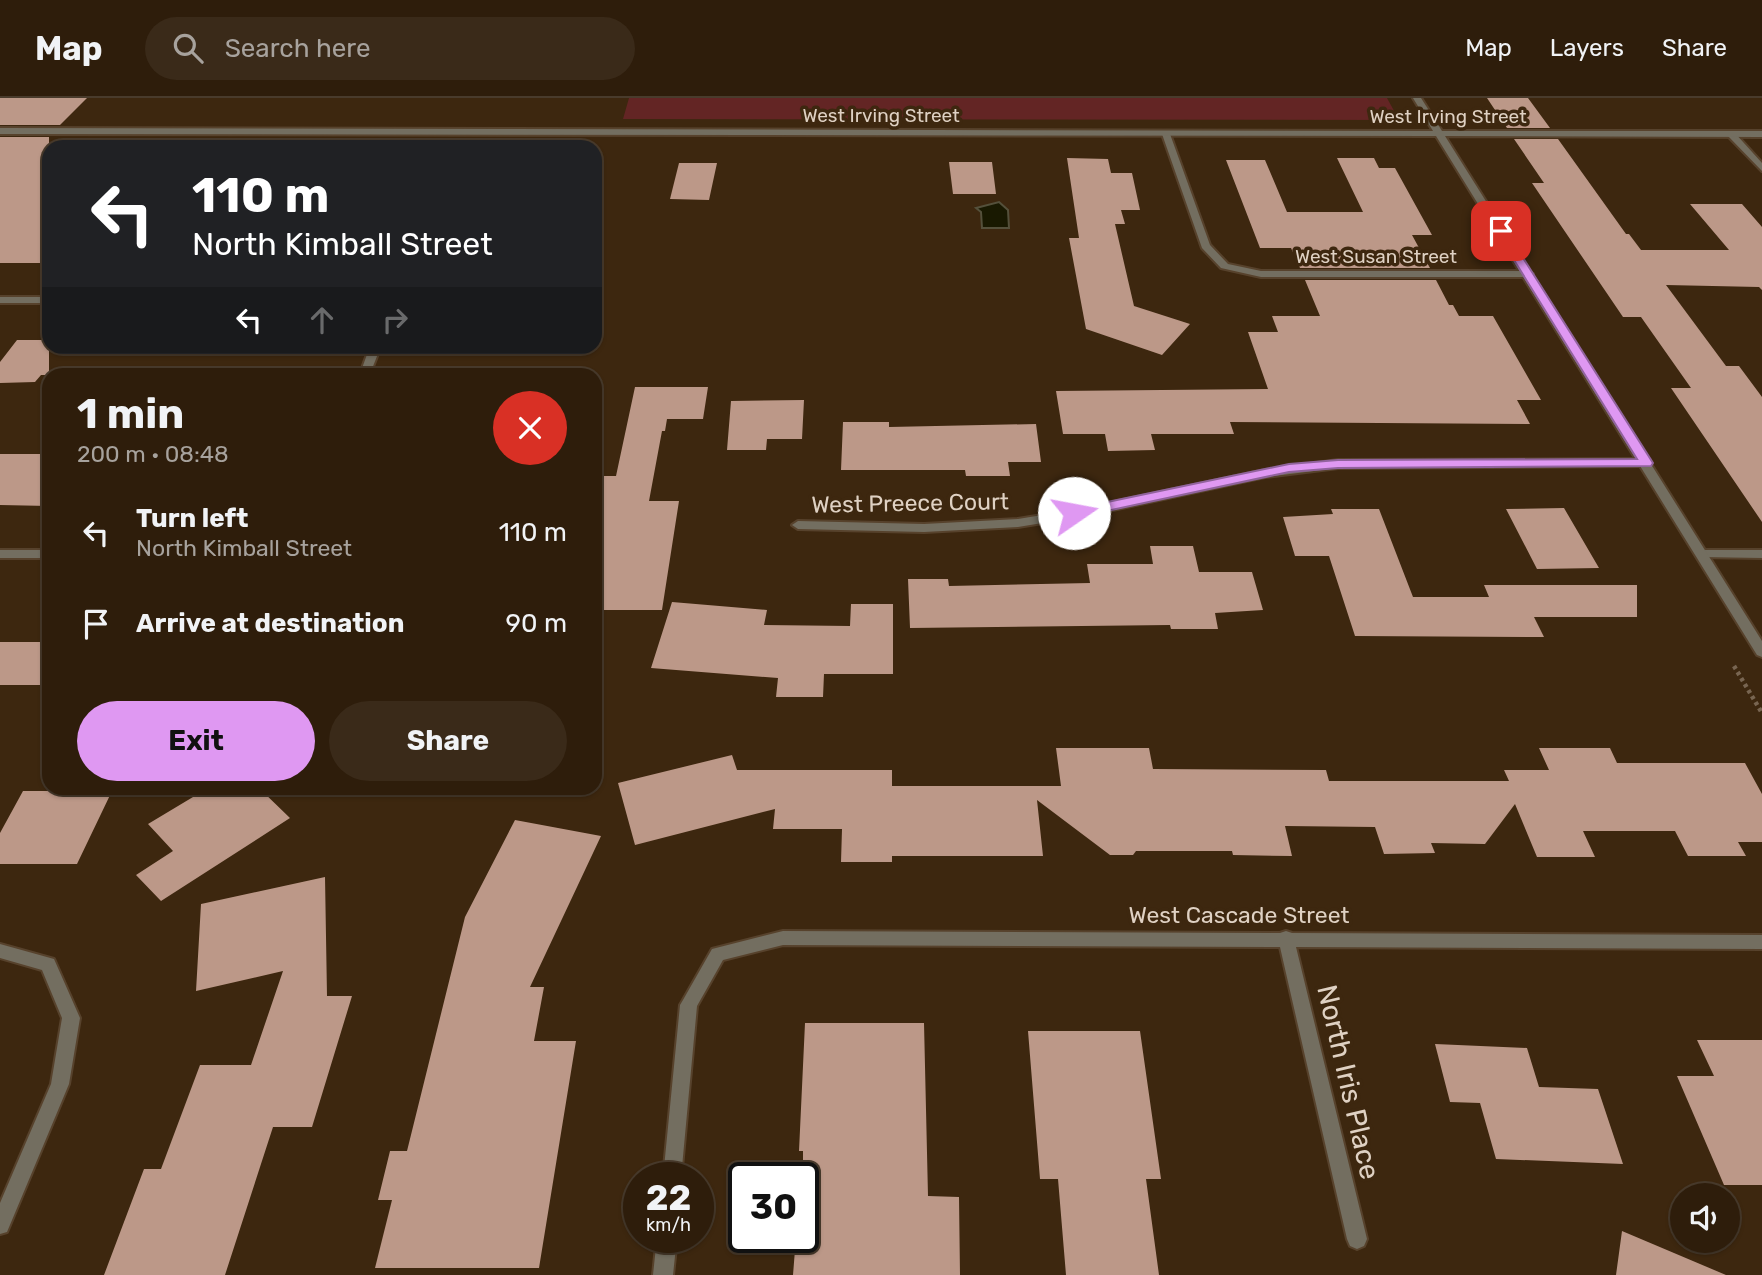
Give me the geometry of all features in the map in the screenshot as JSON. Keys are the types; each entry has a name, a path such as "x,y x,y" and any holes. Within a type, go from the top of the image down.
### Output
{"street":[{"path":"1417,98 1704,554 1762,652"},
{"name":"West Irving Street","path":"0,131 1762,134"},
{"name":"West Susan Street","path":"1166,134 1205,246 1225,265 1261,274 1528,274"},
{"path":"1731,134 1762,168"},
{"path":"0,300 42,300"},
{"name":"West Preece Court","path":"798,525 983,526 1048,519 1289,468 1314,466 1646,463"},
{"path":"0,554 42,554"},
{"path":"1704,554 1762,554"},
{"name":"West Cascade Street","path":"674,1162 689,1005 718,954 783,938 1762,942"},
{"name":"North Iris Place","path":"1286,938 1357,1239"},
{"path":"0,951 47,964 71,1018 60,1084 0,1225"},
{"path":"663,1275 665,1253"}],"shaded area":[{"path":"629,98 1387,98 1399,120 623,119"},
{"path":"999,202 1008,210 1009,228 982,228 981,212 976,208"}],"building":[{"path":"0,98 87,98 60,125 0,125"},
{"path":"1487,98 1528,98 1550,128 1507,128"},
{"path":"0,137 49,137 49,140 42,140 42,263 0,263"},
{"path":"1514,139 1558,139 1626,234 1629,234 1641,250 1729,250 1690,204 1742,204 1762,227 1762,290 1759,287 1666,285 1726,366 1739,366 1762,397 1762,522 1671,388 1691,388 1641,317 1623,317 1532,183 1544,183"},
{"path":"1067,158 1108,159 1111,173 1132,173 1140,210 1121,210 1125,224 1115,224 1134,306 1190,324 1162,355 1086,329 1069,238 1079,238"},
{"path":"1337,158 1374,158 1379,168 1395,168 1432,235 1412,235 1430,268 1300,268 1291,248 1260,248 1226,160 1265,160 1287,212 1363,212"},
{"path":"949,162 992,162 996,194 953,194"},
{"path":"679,163 717,163 709,200 670,199"},
{"path":"1305,280 1436,280 1449,305 1453,305 1459,316 1493,316 1541,400 1517,400 1530,424 1230,422 1234,434 1151,434 1155,450 1108,451 1105,434 1063,434 1056,391 1268,389 1248,332 1278,332 1272,316 1320,316"},
{"path":"17,340 42,340 42,354 49,354 49,368 42,368 42,375 35,382 0,383 0,362"},
{"path":"635,387 708,387 703,419 667,419 665,431 662,431 649,501 679,501 662,610 602,610 602,476 616,476"},
{"path":"804,400 802,439 767,439 766,450 727,450 731,401"},
{"path":"843,422 889,422 889,427 1036,424 1041,462 1008,462 1010,476 966,476 965,470 841,470"},
{"path":"0,454 42,454 42,506 0,505"},
{"path":"1564,508 1599,568 1537,569 1506,509"},
{"path":"1331,509 1379,509 1413,597 1489,597 1484,585 1637,585 1637,617 1534,617 1544,637 1355,636 1329,556 1295,556 1283,517 1333,514"},
{"path":"1150,546 1193,546 1199,572 1252,572 1263,610 1215,613 1218,629 1171,629 1170,625 910,628 908,579 948,579 949,586 1090,583 1087,564 1153,564"},
{"path":"672,602 767,610 764,625 850,626 851,604 893,604 893,674 824,674 823,697 776,697 778,678 651,668"},
{"path":"0,642 42,642 42,685 0,685"},
{"path":"1056,748 1149,748 1153,769 1326,770 1329,781 1509,781 1504,770 1549,770 1539,748 1610,748 1617,763 1745,763 1762,794 1762,842 1738,842 1746,856 1688,856 1675,831 1583,831 1595,857 1537,857 1515,804 1485,844 1431,843 1435,853 1384,854 1375,827 1285,826 1292,856 1233,855 1232,851 1136,851 1133,855 1110,855 1037,800 1043,856 892,856 892,862 841,862 842,829 773,829 775,809 635,845 618,783 732,755 737,770 892,770 892,786 1061,786"},
{"path":"23,791 42,791 42,795 110,795 77,864 0,864 0,833"},
{"path":"196,795 266,795 290,818 161,901 136,875 173,851 148,824"},
{"path":"515,820 601,836 530,987 544,987 534,1041 576,1041 539,1268 375,1268 392,1200 378,1200 390,1151 407,1151 465,917"},
{"path":"325,877 327,996 352,996 312,1127 273,1127 225,1275 104,1275 144,1169 161,1169 200,1065 251,1065 283,971 196,991 201,904"},
{"path":"805,1023 924,1023 928,1196 959,1197 960,1275 793,1275 795,1253 819,1253 819,1162 803,1162 803,1151 799,1151"},
{"path":"1028,1031 1140,1031 1161,1179 1146,1179 1159,1275 1066,1275 1058,1179 1040,1179"},
{"path":"1697,1040 1762,1040 1762,1185 1723,1183 1677,1076 1714,1076"},
{"path":"1435,1044 1527,1048 1539,1087 1598,1089 1623,1164 1496,1159 1480,1103 1450,1102"},
{"path":"1622,1231 1726,1275 1616,1275"}],"route":[{"path":"1074,513 1289,468 1338,464 1646,463 1501,231"}]}
